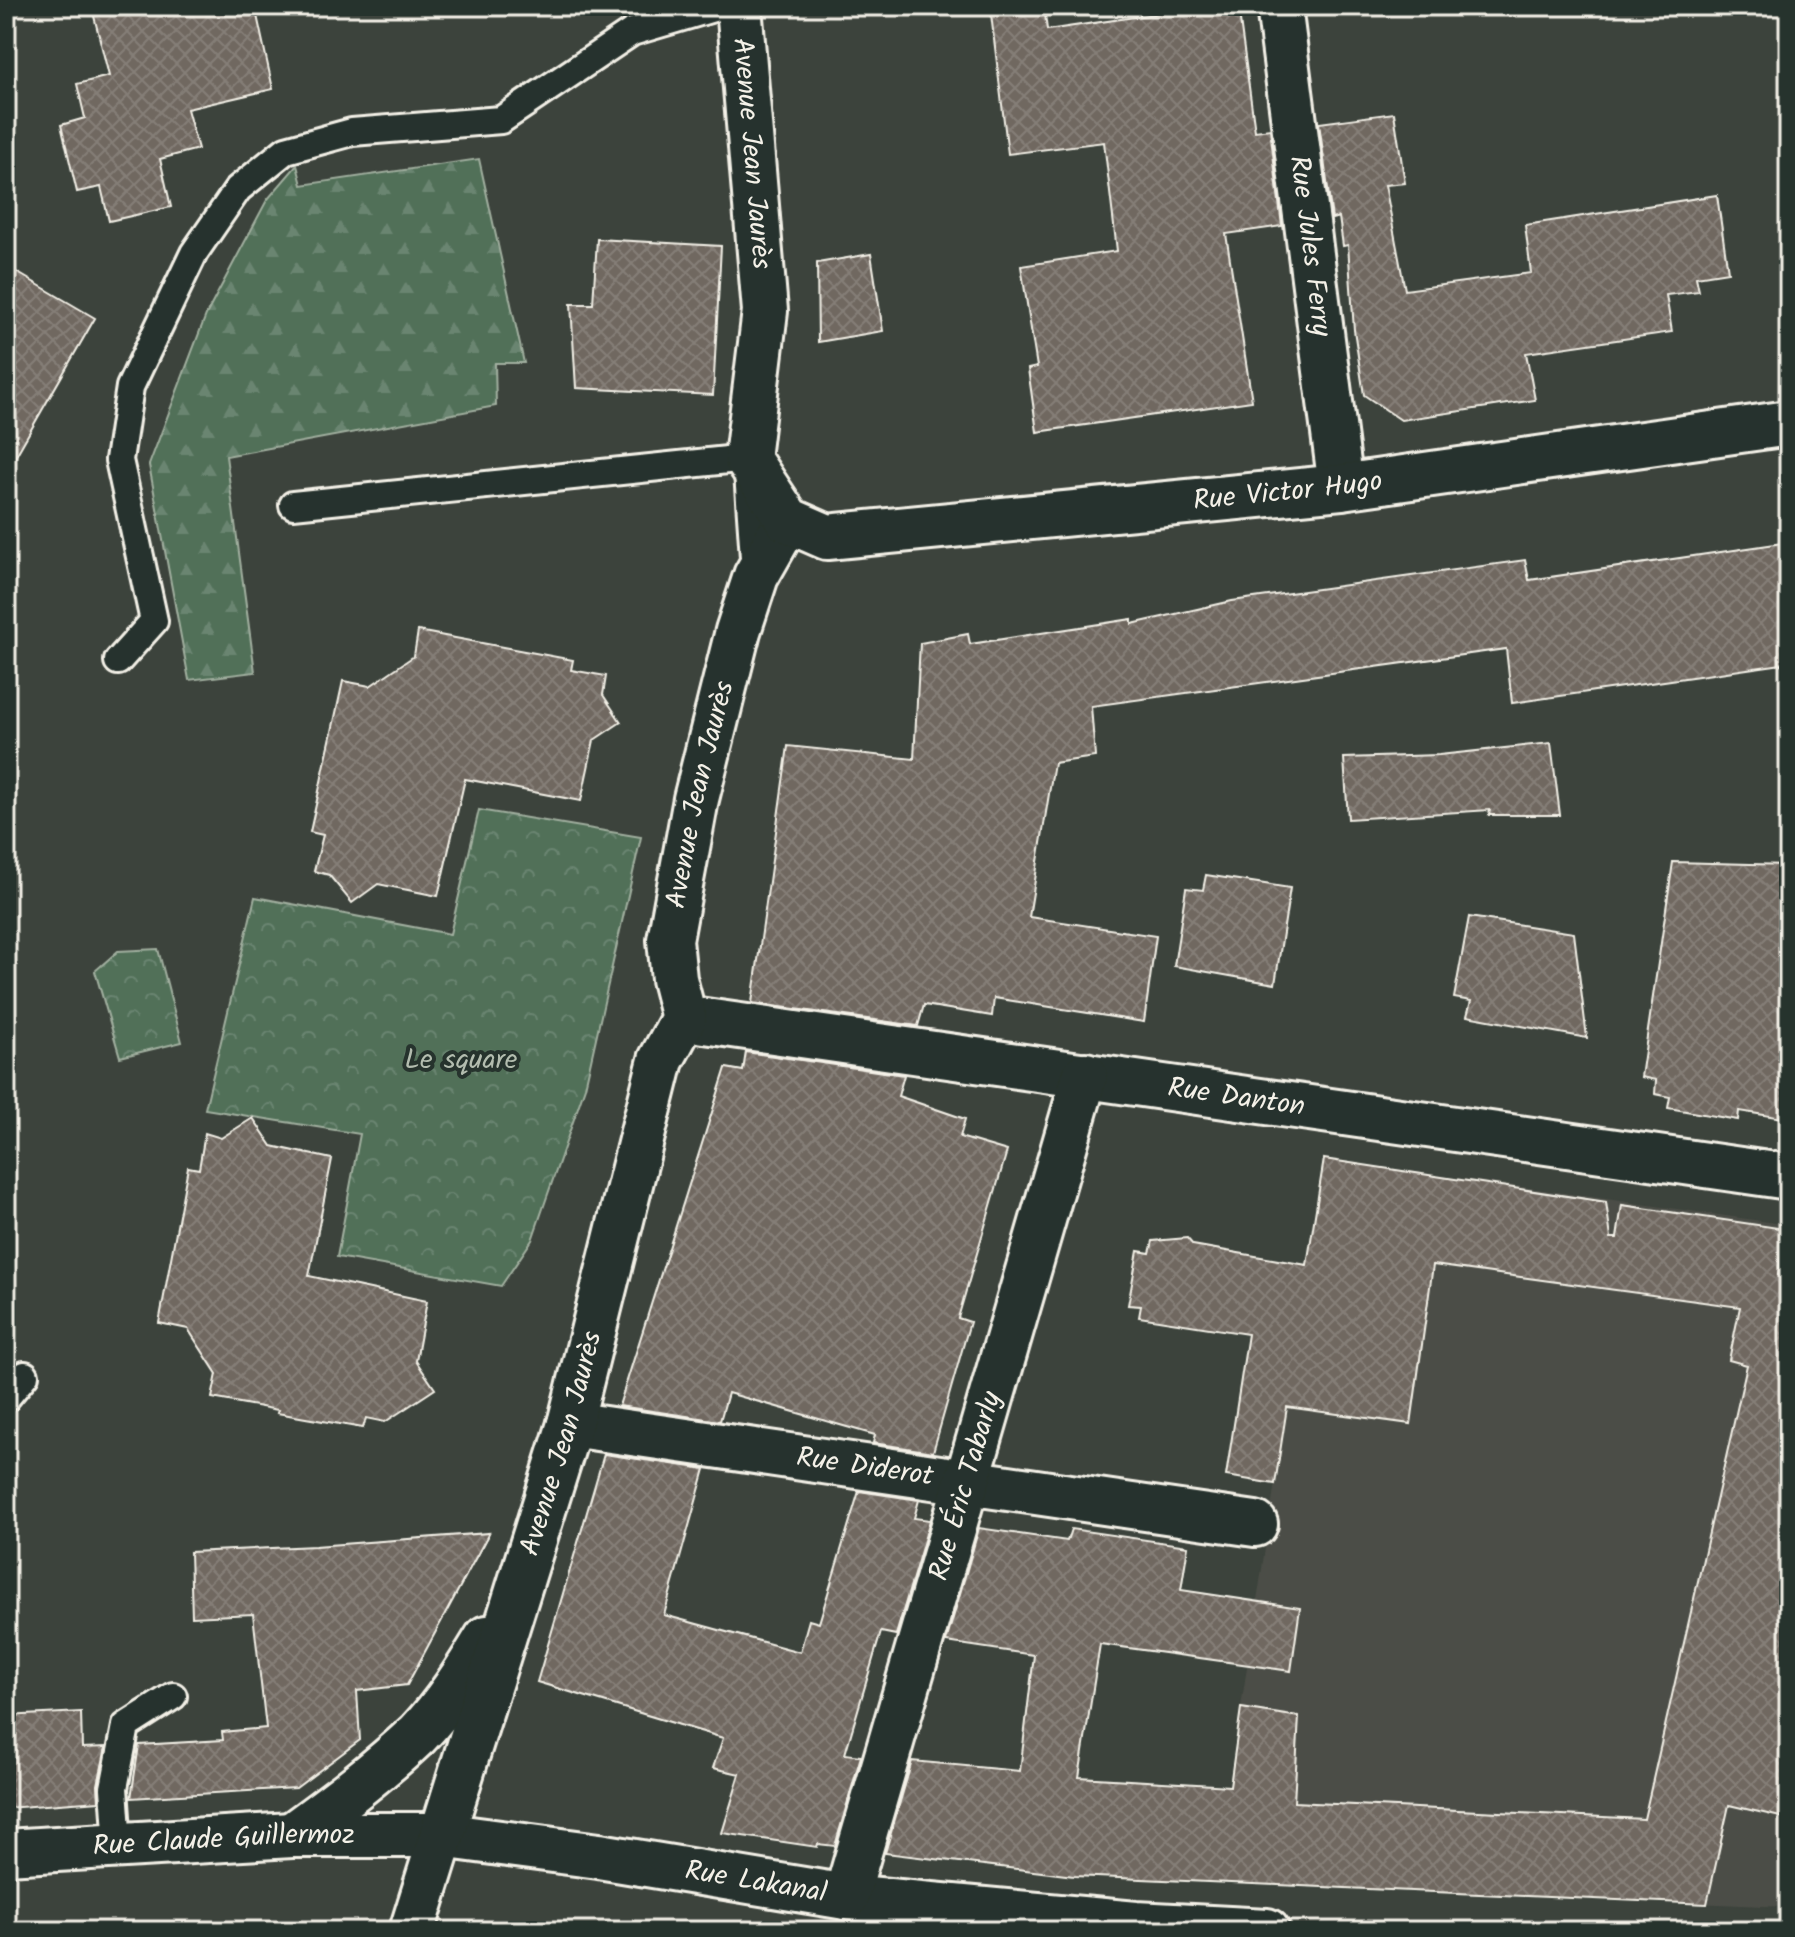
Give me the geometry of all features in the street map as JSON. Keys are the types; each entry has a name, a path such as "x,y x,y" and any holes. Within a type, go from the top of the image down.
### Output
{"street":[{"name":"Avenue Jean Jaurès","path":"739,6 765,311 747,458"},
{"name":"Rue Jules Ferry","path":"1279,6 1341,487"},
{"name":"Rue Victor Hugo","path":"788,520 827,537 1341,487 1789,423"},
{"path":"747,458 788,520"},
{"name":"Avenue Jean Jaurès","path":"412,1931 570,1424 661,1060 684,1018 674,979 670,940 696,799 738,631 756,576 788,520"},
{"name":"Rue Danton","path":"684,1018 1789,1177"},
{"name":"Rue Éric Tabarly","path":"846,1897 1085,1075"},
{"name":"Rue Diderot","path":"570,1424 1255,1524"},
{"name":"Avenue Jean Jaurès","path":"292,1835 359,1786 420,1732 465,1675 519,1585"},
{"name":"Rue Claude Guillermoz","path":"6,1852 292,1835 440,1835"},
{"name":"Rue Lakanal","path":"440,1835 599,1856 846,1897 1136,1924 1267,1931"}],"lane":[{"path":"118,661 154,621 119,460 130,387 194,253 238,189 286,150 352,132 501,120 632,32 720,6"},
{"path":"293,505 747,458 756,576"},
{"path":"6,1398 25,1375"},
{"path":"118,1846 114,1788 126,1726 173,1696"}],"shaded area":[{"path":"1324,1159 1789,1225 1789,1907 1271,1885 1238,1727"}],"green space":[{"path":"479,159 524,363 495,363 496,406 226,456 255,672 189,680 149,465 206,315 267,200 297,165 302,185"},
{"name":"Le square","path":"479,810 641,837 585,1087 532,1240 501,1286 337,1257 360,1134 205,1109 255,897 450,934"},
{"path":"158,949 182,1042 120,1057 95,971 118,951"}],"building":[{"path":"120,6 255,6 273,89 187,109 198,149 160,159 171,207 109,221 101,187 77,192 61,125 85,118 77,84 109,76 93,12"},
{"path":"1208,6 1238,6 1255,131 1270,129 1282,226 1226,234 1252,401 1037,432 1028,369 1037,367 1021,266 1117,251 1104,142 1008,154 991,14 1044,7 1047,30"},
{"path":"1394,113 1405,183 1385,185 1405,290 1531,273 1525,225 1717,195 1728,272 1696,277 1699,291 1666,295 1672,332 1526,353 1535,400 1401,420 1364,395 1354,330 1348,245 1343,246 1339,217 1332,219 1319,123"},
{"path":"597,239 721,246 713,395 576,388 571,304 593,304"},
{"path":"871,254 883,331 818,342 817,263"},
{"path":"6,266 95,318 6,473"},
{"path":"1789,542 1789,663 1512,703 1506,649 1091,706 1095,757 1054,763 1029,917 1156,936 1144,1022 994,998 992,1016 924,1005 918,1026 752,1003 788,746 914,759 920,643 968,634 970,644 1132,619 1132,624 1232,601 1525,560 1529,580"},
{"path":"418,631 573,660 571,670 606,676 603,695 621,722 594,740 581,801 465,779 438,896 378,884 352,903 329,875 314,871 323,835 310,832 343,681 370,686 414,656"},
{"path":"1551,743 1560,815 1489,815 1490,810 1348,819 1344,758 1439,755"},
{"path":"1673,862 1789,865 1789,1119 1739,1111 1738,1120 1668,1108 1670,1097 1655,1094 1656,1080 1641,1077"},
{"path":"1206,875 1290,888 1275,984 1174,966 1186,888 1203,890"},
{"path":"1469,917 1574,933 1587,1038 1467,1016 1471,1001 1454,998"},
{"path":"746,1052 904,1075 898,1096 965,1119 960,1137 1007,1151 958,1318 970,1322 933,1452 873,1443 875,1435 728,1393 720,1421 619,1406 726,1068 743,1071"},
{"path":"253,1118 272,1146 332,1159 309,1276 427,1301 416,1361 435,1389 385,1422 366,1418 363,1428 212,1398 217,1374 188,1329 159,1323 188,1167 199,1169 205,1133 221,1138"},
{"path":"1324,1159 1606,1202 1611,1238 1617,1238 1622,1205 1785,1229 1778,1275 1789,1276 1789,1819 1729,1805 1707,1904 1074,1876 885,1853 912,1761 1020,1771 1034,1655 946,1642 979,1528 1067,1541 1071,1529 1188,1546 1181,1590 1300,1608 1291,1671 1100,1644 1079,1777 1230,1786 1241,1708 1299,1717 1294,1802 1644,1819 1747,1365 1729,1360 1740,1307 1433,1265 1411,1424 1287,1407 1275,1484 1226,1476 1248,1334 1139,1317 1141,1306 1128,1305 1138,1251 1150,1253 1153,1241 1187,1238 1193,1245 1307,1265"},
{"path":"604,1454 705,1469 664,1615 800,1652 809,1620 819,1623 859,1491 919,1500 914,1518 930,1520 896,1635 881,1632 845,1754 861,1756 835,1846 818,1844 817,1847 722,1833 740,1774 713,1768 723,1738 537,1682"},
{"path":"489,1533 407,1685 357,1691 360,1740 296,1788 131,1798 139,1745 223,1740 222,1732 266,1728 253,1614 192,1617 190,1552"},
{"path":"81,1712 82,1748 106,1747 98,1785 99,1801 6,1808 6,1716"}]}
